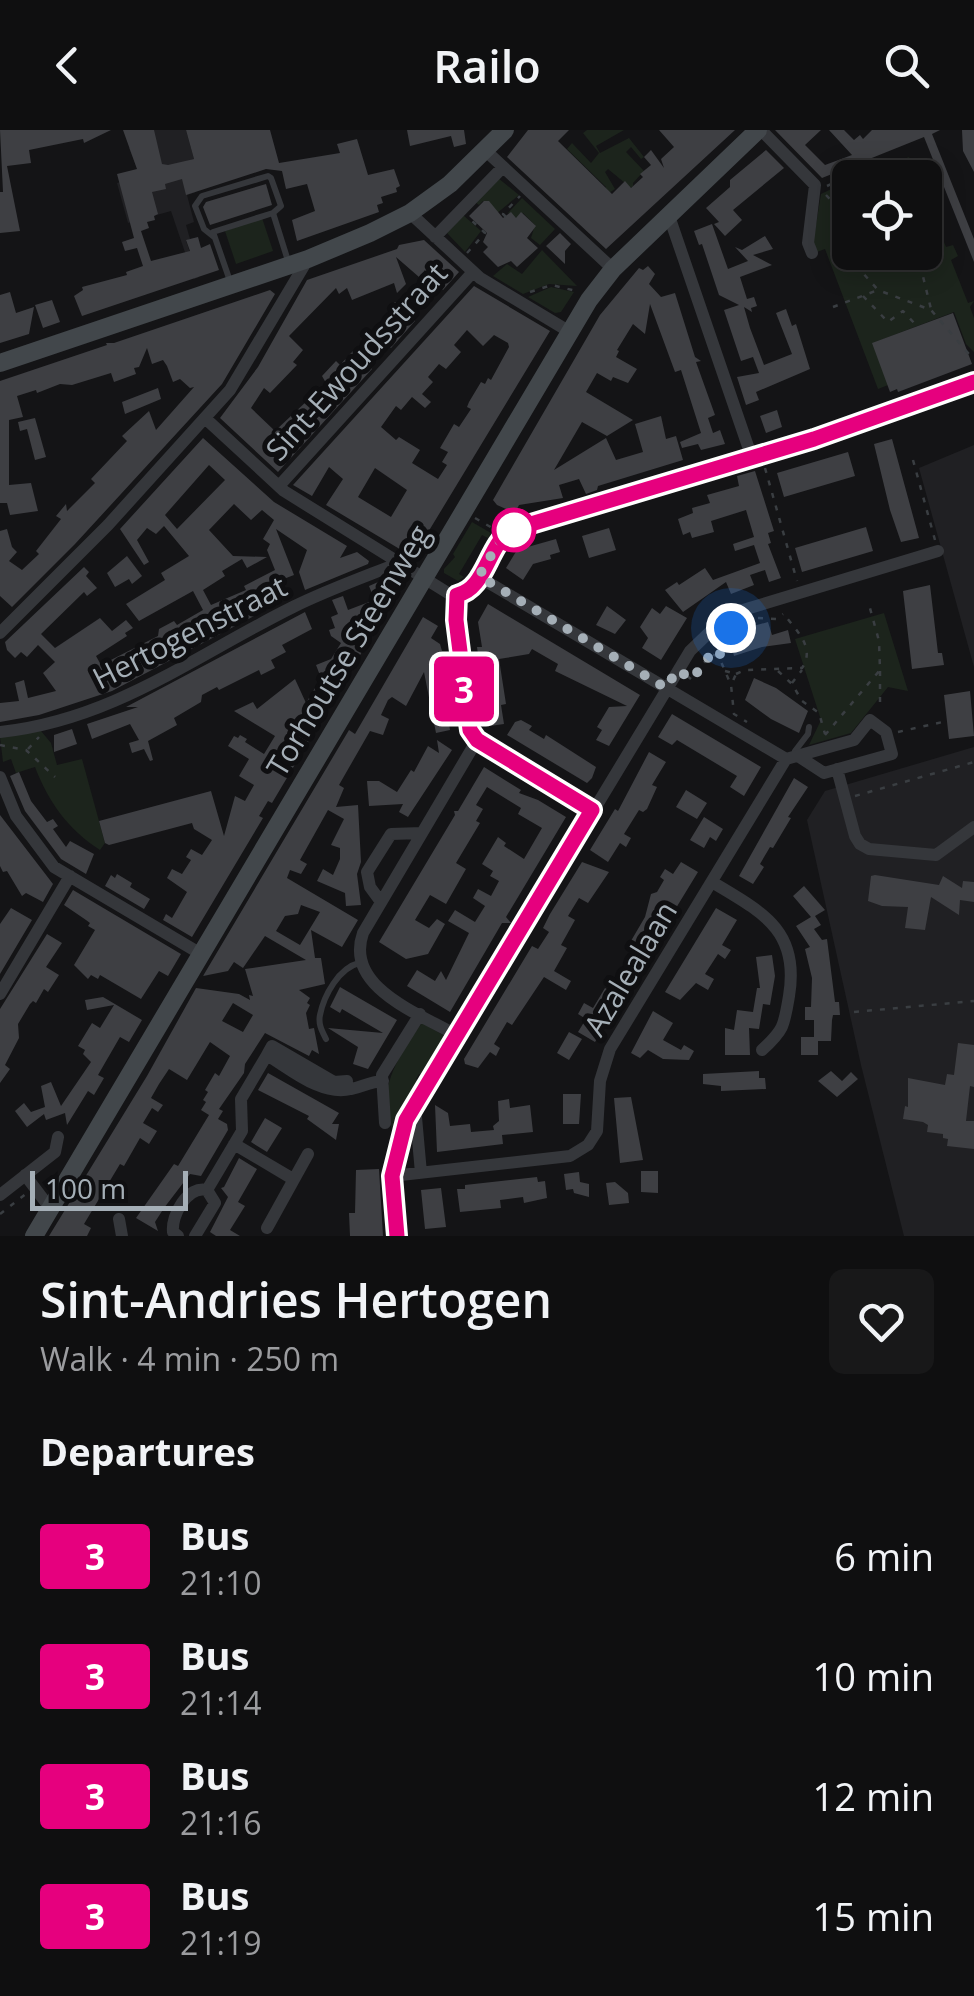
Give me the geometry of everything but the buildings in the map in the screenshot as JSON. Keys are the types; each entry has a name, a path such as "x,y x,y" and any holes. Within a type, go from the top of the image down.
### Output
{"main road":[{"path":"0,363 290,265 370,233 410,213 450,184 505,130"},
{"name":"Torhoutse Steenweg","path":"34,1236 570,332 613,269 760,130"}],"street":[{"name":"Torhoutse Steenweg","path":"760,130 815,184 816,190"},
{"path":"486,151 613,269"},
{"path":"435,237 503,167"},
{"path":"812,253 808,243 816,190"},
{"path":"410,213 473,272 570,332"},
{"path":"669,216 756,456"},
{"path":"0,633 206,420 245,369 308,258"},
{"name":"Sint-Ewoudsstraat","path":"278,486 473,272"},
{"path":"457,595 472,588 504,535 848,428 974,382"},
{"path":"206,420 278,486 457,595"},
{"path":"398,1236 392,1176 400,1138 415,1104 677,670 702,638 730,616 938,551"},
{"name":"Hertogenstraat","path":"0,732 42,726 108,707 296,605 400,563"},
{"path":"479,576 666,688 792,758 824,773 892,754 887,735 870,720 854,740 792,758"},
{"path":"457,595 456,620 470,730 477,740 592,810"},
{"path":"456,1035 367,979 360,963 359,944 477,740"},
{"name":"Azalealaan","path":"392,1176 570,1156 588,1145 596,1131 600,1081 610,1050 792,758"},
{"path":"837,769 855,836 870,849 936,855 974,827"},
{"path":"0,777 20,822 52,864 201,954"},
{"path":"381,902 370,886 367,872 391,834 422,833"},
{"path":"0,994 70,876"},
{"path":"712,882 761,911 775,924 791,959 792,980 784,1031 762,1050"},
{"path":"385,1123 382,1081 420,1014"},
{"path":"207,1190 242,1131 241,1100 267,1055 328,1090 354,1089 364,1082 382,1081"},
{"path":"415,1104 421,1173"},
{"path":"0,1195 55,1152 58,1138"},
{"path":"234,1144 293,1179"},
{"path":"267,1228 308,1154"},
{"path":"25,1176 60,1191"},
{"path":"25,1176 50,1208"},
{"path":"178,1236 173,1232 172,1222 192,1190 199,1188 207,1190 215,1202 195,1236"},
{"path":"119,1219 122,1236"}],"lane":[{"path":"216,238 204,229 195,206 202,196 271,178 280,206 273,212 214,232 216,238 231,285"},
{"path":"273,212 290,265"},
{"path":"792,758 809,727"},
{"path":"326,1040 319,1022 322,1008 340,974 360,963"}],"path":[{"path":"816,190 832,201"},
{"path":"506,218 503,214 521,196"},
{"path":"461,210 486,235 466,254"},
{"path":"861,270 878,290 931,310 974,360"},
{"path":"923,270 931,310"},
{"path":"525,296 552,285 576,291"},
{"path":"833,307 878,290"},
{"path":"863,296 888,322 904,311 916,325"},
{"path":"756,456 800,592"},
{"path":"913,460 938,551"},
{"path":"472,516 504,535"},
{"path":"868,601 879,642 880,708"},
{"path":"752,619 773,619 788,609"},
{"path":"784,614 806,646 808,658 792,684"},
{"path":"731,628 724,637 719,658 731,685 734,714 751,726"},
{"path":"677,670 692,679 711,654 719,658"},
{"path":"722,670 736,674 745,670 802,668"},
{"path":"818,750 825,735 880,670"},
{"path":"777,671 792,684 802,701 819,713 825,735"},
{"path":"731,685 736,674"},
{"path":"887,735 947,720"},
{"path":"0,745 26,750 55,777"},
{"path":"846,798 974,762"},
{"path":"854,1012 974,1001"},
{"path":"0,1214 28,1192"}],"shaded area":[{"path":"142,130 186,130 194,159 187,161 196,192 187,195 194,222 186,225 190,239 186,241 199,277 194,279 171,211 128,223 117,183 140,176 129,148 144,146"},
{"path":"624,130 596,146 600,153 629,138 644,157 641,159 631,147 626,152 644,171 631,188 608,169 605,172 615,189 603,197 600,194 606,187 567,149 572,143 591,163 599,153 583,133"},
{"path":"498,178 519,195 496,214 483,201 479,205 475,202"},
{"path":"832,189 832,267 825,249 817,252 813,243 821,194"},
{"path":"522,198 555,229 540,245 531,238 535,225 523,213 516,220 508,213"},
{"path":"463,215 481,231 465,252 447,233"},
{"path":"262,218 273,251 236,264 225,231"},
{"path":"942,237 946,247 953,245 958,256 951,260 968,303 974,301 970,307 974,318 974,352 966,344 954,312 873,343 888,385 878,389 833,270 942,270"},
{"path":"542,250 577,286 549,284 523,294 493,276 507,264 522,274"},
{"path":"551,287 574,292 561,312 555,313 528,297"},
{"path":"974,445 974,667 919,468"},
{"path":"472,522 491,533 488,538 482,535 459,574 464,577 458,581 444,573 444,569 455,557 453,554"},
{"path":"884,613 908,691 888,687 851,733 809,745 821,720 795,639"},
{"path":"41,731 51,743 57,765 82,759 105,843 100,850 61,814 35,767 16,773 11,759 3,762 0,737"},
{"path":"974,747 974,1236 904,1236 861,1065 807,820 825,791"},
{"path":"422,1023 445,1040 425,1074 416,1079 420,1082 395,1133 388,1120 387,1091 405,1047"}],"bus line":[{"name":"3","path":"397,1236 392,1176 406,1120 592,810 477,740 470,730 456,620 457,595 472,588 500,540 511,530 814,439 974,382"}],"route":[{"path":"514,530 500,540 479,576 666,688 677,670 692,679 711,654 719,658 726,632 731,628"}]}
